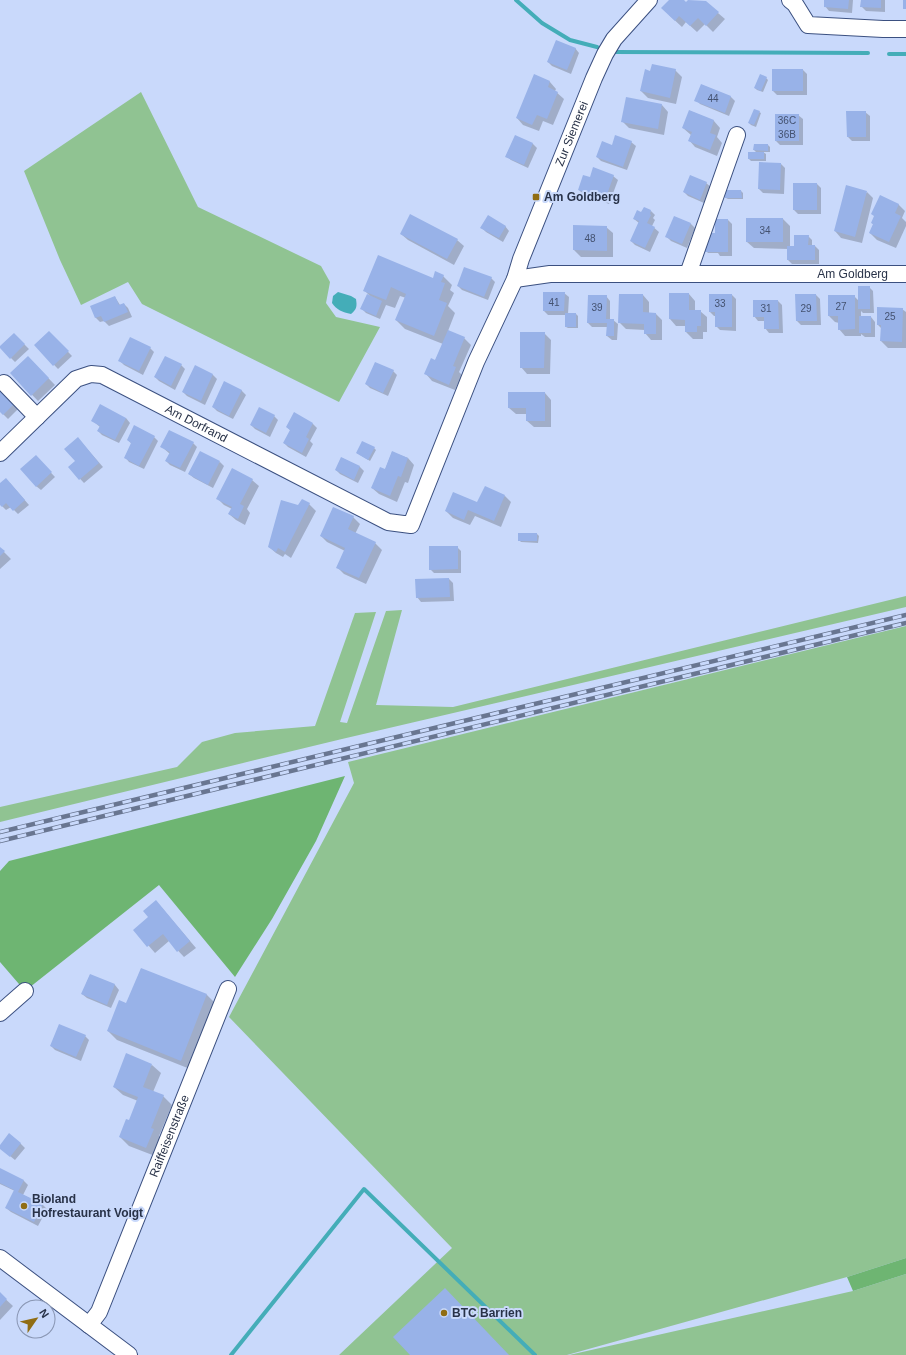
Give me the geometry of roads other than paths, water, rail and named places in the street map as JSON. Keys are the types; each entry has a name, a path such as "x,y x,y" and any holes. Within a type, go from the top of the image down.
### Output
{"street":[{"name":"Zur Siemerei","path":"515,279 594,78 614,39 649,0"},
{"path":"790,0 795,4 808,25 906,29"},
{"path":"688,274 736,135"},
{"name":"Am Goldberg","path":"515,279 550,274 906,274"},
{"name":"Am Dorfrand","path":"0,452 76,379 90,374 102,375 388,522 411,525 476,362 515,279"},
{"path":"4,383 37,417"},
{"name":"Raiffeisenstraße","path":"89,1325 99,1312 228,989"},
{"path":"0,1013 25,990"},
{"path":"0,1258 129,1355"}],"waterway":[{"path":"516,0 542,23 570,40 597,47"},
{"path":"613,52 868,53"},
{"path":"889,54 906,54"},
{"path":"231,1355 364,1189 535,1355"}],"railway":[{"path":"0,832 906,615"},
{"path":"0,841 906,623"}],"place":[{"name":"Am Goldberg","path":"536,197"},
{"name":"Bioland Hofrestaurant Voigt","path":"24,1206"},
{"name":"BTC Barrien","path":"444,1313"}]}
